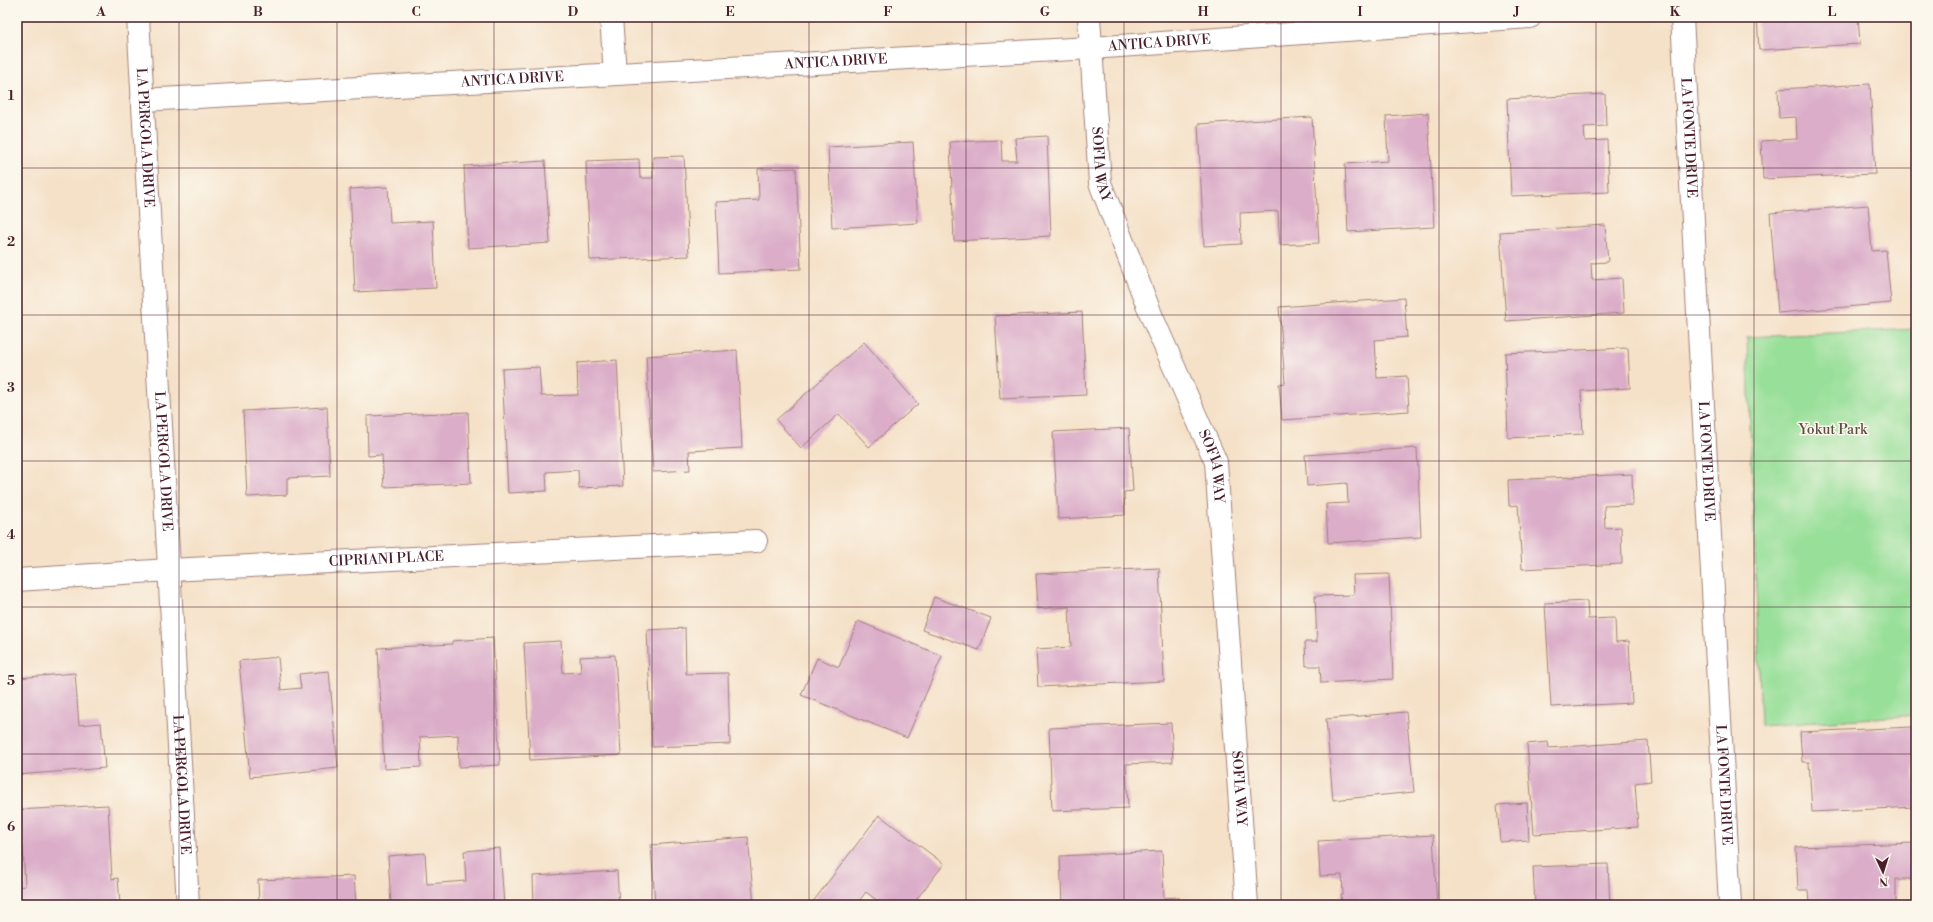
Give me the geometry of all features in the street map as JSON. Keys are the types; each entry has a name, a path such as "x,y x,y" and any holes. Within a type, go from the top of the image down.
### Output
{"street":[{"name":"LA PERGOLA DRIVE","path":"138,17 188,905"},
{"path":"611,17 615,74"},
{"name":"SOFIA WAY","path":"1089,17 1100,183 1152,317 1216,462 1247,905"},
{"name":"ANTICA DRIVE","path":"142,100 1091,48 1530,17"},
{"name":"LA FONTE DRIVE","path":"1682,17 1730,905"},
{"name":"CIPRIANI PLACE","path":"17,580 169,570 756,541"}],"green space":[{"name":"Yokut Park","path":"1916,329 1916,715 1761,726 1747,337"}],"building":[{"path":"1757,17 1858,17 1860,44 1759,50"},
{"path":"1870,84 1875,174 1763,179 1761,141 1797,139 1796,117 1779,118 1778,89"},
{"path":"1605,94 1606,126 1584,127 1585,141 1607,140 1609,192 1511,196 1507,99"},
{"path":"1428,113 1434,227 1348,232 1345,164 1388,161 1386,116"},
{"path":"1312,117 1319,243 1280,245 1278,211 1240,213 1241,244 1204,246 1198,124"},
{"path":"1047,136 1051,236 954,241 950,142 1001,140 1002,161 1017,161 1015,138"},
{"path":"913,142 918,223 832,228 828,147"},
{"path":"684,156 689,256 590,260 586,161 639,159 640,178 653,178 653,157"},
{"path":"545,161 550,243 468,248 464,166"},
{"path":"796,168 801,269 719,273 716,202 759,200 758,169"},
{"path":"388,187 390,223 433,221 436,288 355,292 350,189"},
{"path":"1868,205 1872,251 1886,250 1891,303 1778,313 1770,213"},
{"path":"1605,225 1608,262 1591,263 1592,280 1622,278 1624,313 1506,321 1500,232"},
{"path":"1404,298 1407,337 1375,340 1377,378 1407,376 1409,411 1282,420 1279,384 1285,383 1279,307"},
{"path":"1082,312 1086,395 1000,399 995,316"},
{"path":"864,342 918,404 869,447 839,414 801,448 776,420"},
{"path":"1628,348 1630,388 1581,391 1583,434 1508,438 1505,353"},
{"path":"737,350 742,448 689,451 690,470 653,472 646,356"},
{"path":"617,360 623,486 579,488 578,470 546,472 547,491 508,493 502,369 539,367 541,396 578,395 577,363"},
{"path":"327,407 330,476 287,478 287,495 247,497 243,411"},
{"path":"468,412 471,483 384,487 382,455 368,456 367,416"},
{"path":"1129,428 1133,491 1124,492 1125,515 1058,519 1053,432"},
{"path":"1417,448 1421,537 1328,543 1326,504 1348,503 1347,483 1307,486 1305,455"},
{"path":"1632,474 1633,505 1604,506 1605,528 1621,527 1622,564 1522,569 1518,505 1509,506 1508,480"},
{"path":"1159,568 1164,681 1038,687 1036,649 1071,647 1069,607 1038,609 1036,574"},
{"path":"1389,574 1393,679 1321,683 1320,666 1306,666 1305,642 1317,642 1315,596 1354,595 1353,575"},
{"path":"934,597 991,618 979,650 922,630"},
{"path":"1587,601 1588,619 1615,618 1616,642 1629,641 1632,703 1551,707 1545,603"},
{"path":"858,621 942,656 907,738 801,695 817,658 839,667"},
{"path":"685,628 686,674 728,673 730,744 652,747 647,630"},
{"path":"493,638 500,765 459,767 458,735 420,737 421,767 384,769 378,648 452,644 452,641"},
{"path":"561,641 563,673 581,672 580,657 615,655 621,755 530,760 524,643"},
{"path":"278,657 281,690 301,688 299,674 329,671 338,768 250,777 239,661"},
{"path":"75,673 79,725 101,723 105,768 17,775 17,678"},
{"path":"1406,712 1414,792 1333,800 1326,719"},
{"path":"1171,723 1173,762 1126,764 1128,808 1052,811 1049,728"},
{"path":"1912,727 1916,807 1812,812 1809,762 1802,762 1800,732"},
{"path":"1648,741 1651,781 1635,783 1638,827 1534,834 1527,744 1548,742 1549,748"},
{"path":"1527,803 1529,840 1500,842 1497,805"},
{"path":"108,805 112,879 118,878 120,905 17,905 17,887 25,886 23,847 17,847 17,810"},
{"path":"879,815 944,864 912,905 883,905 866,892 856,905 815,905 812,903"},
{"path":"1433,835 1437,905 1342,905 1342,875 1320,876 1318,841"},
{"path":"748,837 754,905 655,905 651,845"},
{"path":"1916,843 1916,879 1896,879 1896,905 1809,905 1808,890 1798,890 1796,847"},
{"path":"500,848 504,905 391,905 388,856 425,853 427,884 466,881 464,851"},
{"path":"1162,851 1164,898 1179,897 1179,905 1062,905 1060,856"},
{"path":"1608,864 1610,905 1535,905 1533,867"},
{"path":"617,871 619,905 534,905 533,876"},
{"path":"354,876 356,905 259,905 258,880"}]}
